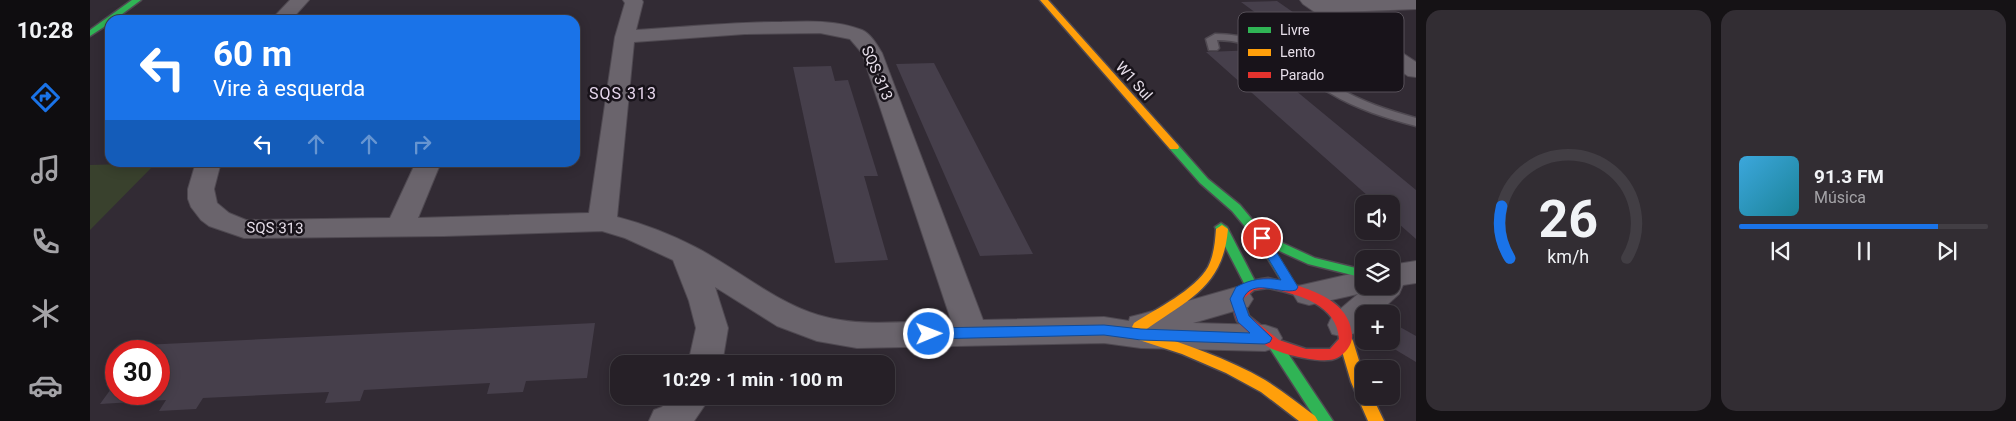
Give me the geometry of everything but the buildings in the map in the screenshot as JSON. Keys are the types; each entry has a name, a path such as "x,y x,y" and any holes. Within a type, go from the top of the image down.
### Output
{"street":[{"path":"116,15 137,0"},
{"path":"286,15 300,0"},
{"path":"602,222 625,36 634,2 632,0"},
{"name":"W1 Sul","path":"1044,0 1204,181 1224,196 1262,238 1300,291"},
{"path":"1314,3 1416,4"},
{"path":"1314,3 1328,12"},
{"path":"90,34 105,23"},
{"name":"SQS 313","path":"625,36 745,28 820,27 849,32 863,40 872,53 972,333"},
{"path":"1404,63 1416,71"},
{"name":"SQS 313","path":"207,167 202,179 201,201 206,211 220,220 240,228 400,227 602,222 635,231 685,254 781,312 817,328 857,335 1104,330 1270,341"},
{"path":"400,227 427,167"},
{"path":"1204,181 1206,196"},
{"path":"1215,215 1222,229 1244,292 1243,318 1270,341 1325,421"},
{"path":"1133,331 1204,281 1211,273 1220,253 1222,229"},
{"path":"1262,238 1302,259 1355,272"},
{"path":"685,254 706,301 712,328 707,355"},
{"path":"1244,292 1268,283 1300,291 1330,309 1345,333 1354,374 1367,406 1376,421"},
{"path":"1300,291 1355,283"},
{"name":"SQS 313","path":"1133,331 1244,292"},
{"path":"1270,341 1306,354 1333,354 1345,333 1382,295"},
{"path":"1133,331 1214,360 1272,392 1310,421"},
{"path":"667,421 675,418 686,405"}],"lane":[{"path":"1213,48 1211,39 1215,36 1238,39"},
{"path":"1336,92 1369,108 1416,122"}],"green space":[{"path":"90,165 105,165 105,167 152,167 90,230"}],"traffic: fast":[{"path":"116,15 137,0"},
{"path":"90,34 105,23"},
{"path":"1174,147 1204,181 1236,208 1261,238 1291,287"},
{"path":"1221,227 1251,285"},
{"path":"1262,238 1312,261 1355,272"},
{"path":"1274,344 1325,421"}],"traffic: slow":[{"path":"1044,0 1174,147"},
{"path":"1139,327 1189,293 1212,270 1220,245 1222,229"},
{"path":"1141,335 1187,350 1245,376 1266,388 1310,421"},
{"path":"1346,341 1358,382 1376,421"}],"traffic: jam":[{"path":"1268,283 1301,291 1322,301 1339,316 1345,329 1346,341 1333,354 1306,354 1274,344 1243,319 1237,299 1250,286 1268,283"}],"district":[{"name":"SQS 313","path":"623,93"}],"route":[{"path":"929,334 1104,330 1141,335 1265,338 1243,318 1237,299 1240,290 1250,285 1268,283 1291,287 1262,238"}]}
